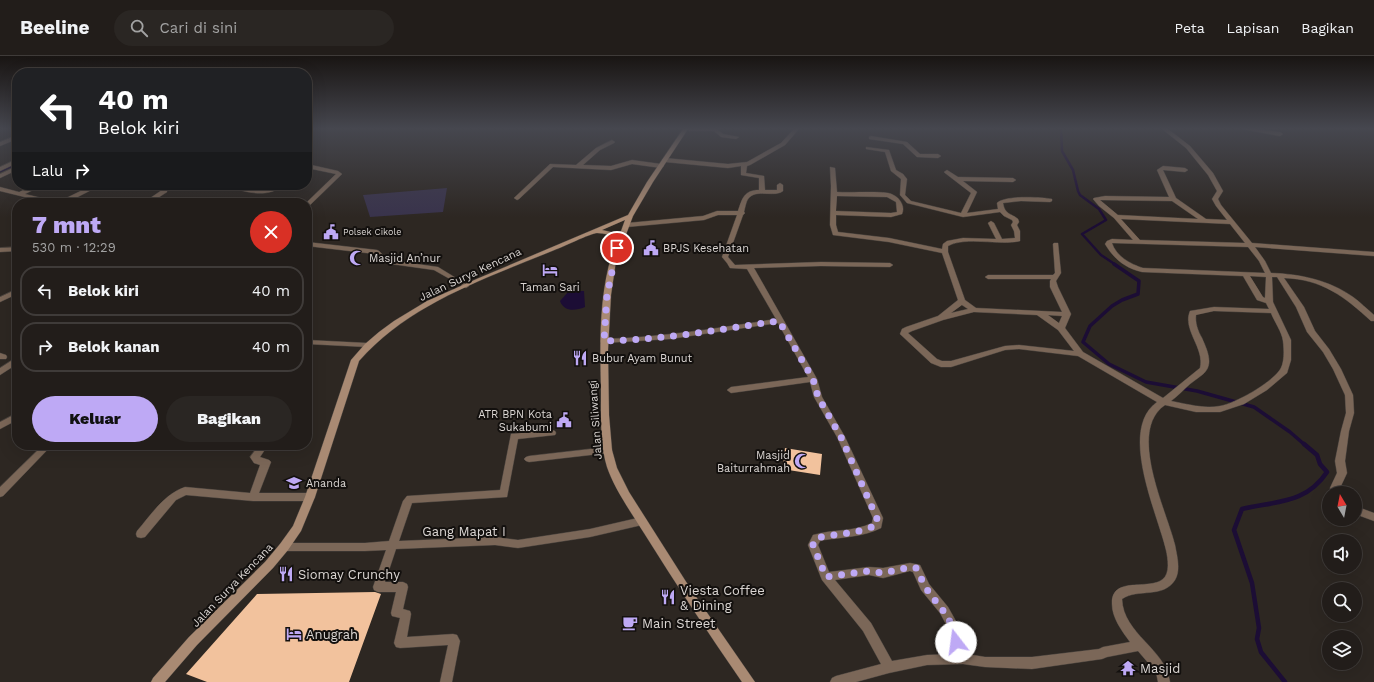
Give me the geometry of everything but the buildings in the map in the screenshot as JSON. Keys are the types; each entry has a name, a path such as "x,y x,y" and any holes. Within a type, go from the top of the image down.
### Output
{"street":[{"path":"578,166 588,158"},
{"path":"665,160 728,166 744,165 757,158"},
{"path":"889,158 894,171 902,175 904,179 902,192 905,199 915,204 963,215 1000,210 1016,220 1014,225 1018,232 1018,240 956,241 945,245 945,252 962,300 974,310"},
{"path":"1067,314 974,310 941,318 909,329 905,331 904,334 934,361 941,364 951,364 1005,348 1018,347 1080,354 1164,402 1196,409 1220,409 1237,404 1274,381 1284,371 1287,360 1288,340 1269,302 1269,275 1250,245 1215,199 1220,191 1211,174 1198,158"},
{"name":"Jalan Siliwangi","path":"665,160 628,221 613,261 607,295 604,341 605,415 608,450 612,468 625,494 686,591 749,682"},
{"path":"517,198 552,165 611,168 632,162 661,166"},
{"path":"0,169 12,164"},
{"path":"744,165 743,174 762,177 762,191"},
{"path":"312,168 336,172 339,174 312,199"},
{"path":"832,168 834,232 838,235 889,240 945,252"},
{"path":"1173,199 1160,169 1185,170"},
{"path":"0,176 12,170"},
{"path":"947,172 974,192 963,215"},
{"path":"955,178 1012,180"},
{"path":"780,185 780,191 778,192 754,192 746,197 742,213 725,257 732,267 821,264 890,265"},
{"path":"0,190 35,198"},
{"path":"19,194 28,190"},
{"path":"71,198 88,190"},
{"path":"154,198 165,190"},
{"path":"249,190 263,193 273,190"},
{"path":"833,213 891,216 897,215 901,211 898,202 893,197 888,195 834,194"},
{"path":"1000,210 1001,202 1021,199 1050,200"},
{"path":"1138,241 1116,217 1096,199 1173,199 1205,220"},
{"path":"628,221 696,219 708,217 717,213 742,213"},
{"path":"1116,217 1231,222"},
{"name":"Jalan Surya Kencana","path":"157,682 192,641 269,565 284,547 296,528 310,497 355,360 367,345 417,311 466,286 596,231 628,221"},
{"path":"991,223 1000,241"},
{"path":"596,231 622,236"},
{"path":"1374,254 1250,245 1138,241 1112,241 1108,244 1114,254 1121,260 1135,268 1142,270 1246,275 1279,275 1292,276 1318,282 1335,288 1351,299 1374,319"},
{"path":"312,244 373,251 380,254 382,259 386,262 436,268 466,286"},
{"path":"1056,244 1058,272 1053,281 1054,287 1067,314 1061,328"},
{"path":"0,250 12,249"},
{"path":"750,267 813,379 818,397 841,437 878,521 875,526 862,530 817,538 813,545 826,577 867,626 889,667"},
{"path":"1246,275 1260,298 1269,302"},
{"path":"1279,275 1300,306 1311,332 1326,351 1337,369 1349,395 1350,413 1345,431 1340,461 1342,473 1336,486"},
{"path":"988,277 1055,277"},
{"path":"0,300 12,294"},
{"path":"941,318 962,300"},
{"path":"1164,682 1163,673 1160,668 1123,622 1116,602 1117,597 1125,590 1165,585 1174,571 1171,549 1150,483 1145,458 1144,442 1148,418 1154,409 1204,370 1206,364 1192,321 1193,313 1214,309 1274,311"},
{"path":"1038,312 1061,328 1080,354"},
{"path":"604,341 634,341 683,336 779,321"},
{"path":"312,342 367,345"},
{"path":"0,372 12,364"},
{"path":"731,390 813,379"},
{"path":"0,426 12,419"},
{"path":"446,682 454,641 453,639 400,643 406,614 396,613 403,587 378,587 394,545 408,501 504,494 514,436 552,433"},
{"path":"0,492 43,450"},
{"path":"253,496 266,462 257,461 255,457 260,450"},
{"path":"528,459 608,450"},
{"path":"140,534 173,497 185,491 253,496 310,497"},
{"path":"1362,513 1374,517"},
{"name":"Gang Mapat I","path":"284,547 365,547 495,541 518,544 590,533 642,521"},
{"path":"826,577 869,571 883,573 910,567 916,568 925,586 944,610 953,627 956,642 963,659"},
{"path":"836,682 889,667 927,660 963,659 985,662 1032,663 1072,657 1095,656 1109,650 1140,644"}],"shaded area":[{"path":"447,188 443,212 370,217 363,195"},
{"path":"569,291 584,291 585,307 570,310 562,305 560,301"}],"waterway":[{"path":"1066,158 1073,170 1080,195 1099,209 1106,220 1082,234 1101,255 1116,265"},
{"path":"0,171 12,166"},
{"path":"1114,264 1139,281 1138,294 1122,300 1112,306 1090,326 1083,342 1109,364 1146,382 1197,391 1254,407 1290,432 1305,445"},
{"path":"1285,682 1261,652 1257,639 1259,628 1252,583 1234,530 1242,509 1289,500 1300,496 1319,482 1327,472 1320,464 1317,455 1304,444"}],"place":[{"name":"Polsek Cikole","path":"331,232"},
{"name":"BPJS Kesehatan","path":"651,248"},
{"name":"Masjid An’nur","path":"357,258"},
{"name":"Taman Sari","path":"550,270"},
{"name":"Bubur Ayam Bunut","path":"580,358"},
{"name":"ATR BPN Kota Sukabumi","path":"564,420"},
{"name":"Masjid Baiturrahmah","path":"802,461"},
{"name":"Ananda","path":"294,483"},
{"name":"Siomay Crunchy","path":"286,574"},
{"name":"Viesta Coffee & Dining","path":"668,597"},
{"name":"Main Street","path":"630,623"},
{"name":"Anugrah","path":"294,634"},
{"name":"Masjid","path":"1128,668"}],"route":[{"path":"617,248 613,261 607,295 604,341 634,341 683,336 779,321 813,379 818,397 841,437 878,518 877,525 875,526 862,530 822,536 815,540 813,545 826,577 869,571 883,573 910,567 916,568 925,586 944,610 953,627 956,642"}]}
